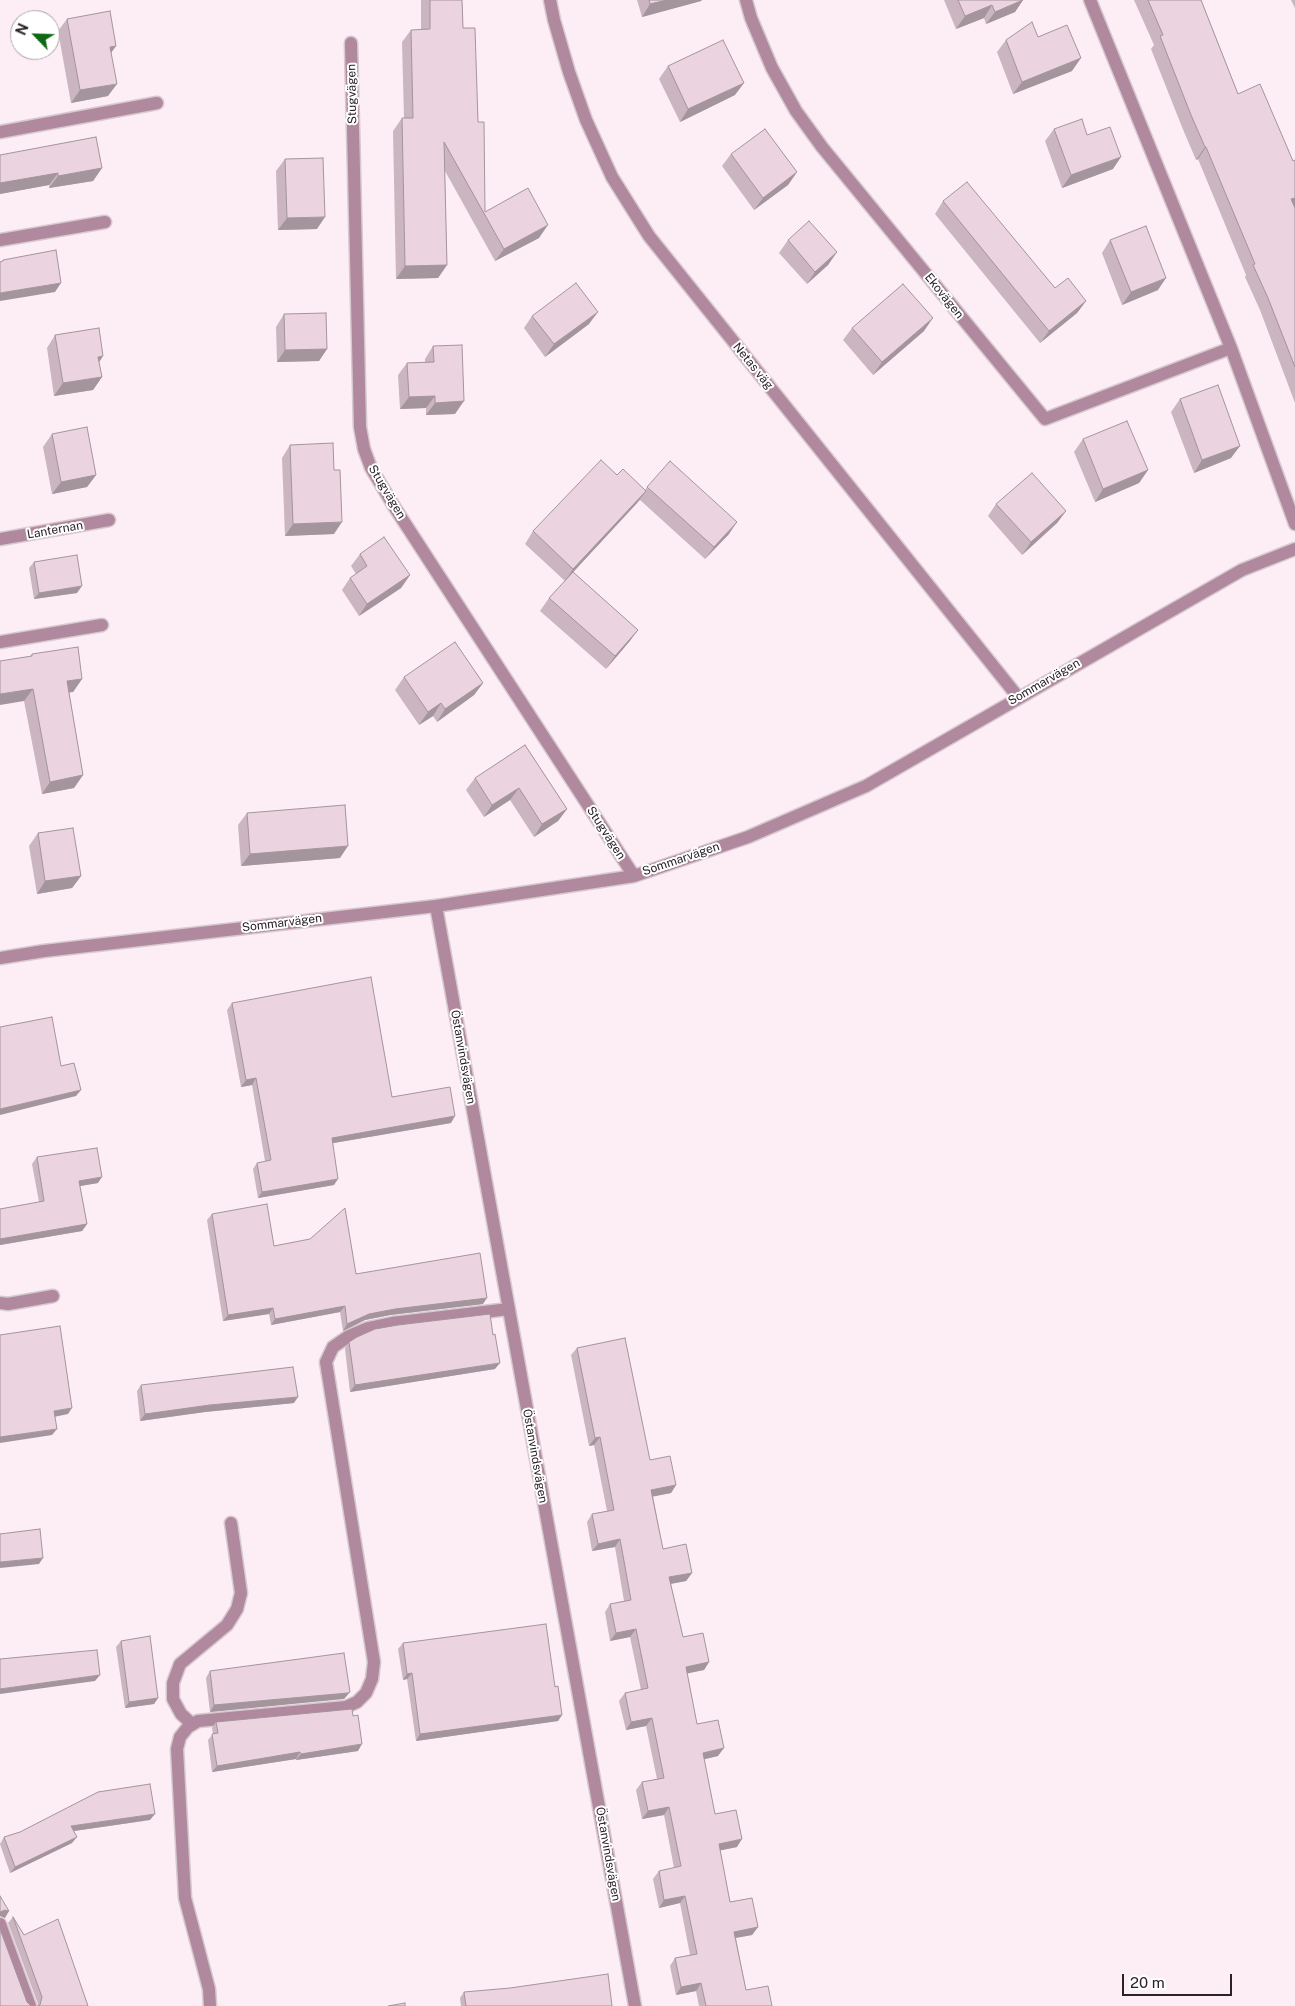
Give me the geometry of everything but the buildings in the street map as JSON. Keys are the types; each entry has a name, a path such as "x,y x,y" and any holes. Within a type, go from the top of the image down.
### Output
{"street":[{"name":"Netas väg","path":"550,0 569,72 586,120 612,177 649,236 1018,697"},
{"name":"Ekovägen","path":"746,0 751,18 772,68 796,111 828,154 1045,420 1231,348"},
{"path":"1090,0 1231,348 1295,524"},
{"name":"Stugvägen","path":"351,43 360,427 364,449 371,468 391,501 634,876"},
{"path":"0,132 157,103"},
{"path":"0,240 105,222"},
{"name":"Lanternan","path":"0,539 110,520"},
{"name":"Sommarvägen","path":"0,958 44,951 436,906 634,876 748,836 866,786 1242,570 1295,548"},
{"path":"0,642 102,625"},
{"name":"Östanvindsvägen","path":"436,906 635,2006"},
{"path":"0,1303 8,1304 52,1296"},
{"path":"210,2006 209,1989 185,1898 177,1749 180,1737 192,1724 198,1721 346,1707 357,1702 366,1693 372,1679 374,1662 326,1362 333,1347 349,1336 368,1328 392,1323 509,1309"},
{"path":"192,1724 181,1714 173,1699 174,1683 180,1664 227,1625 238,1609 241,1592 231,1523"},
{"path":"0,1924 30,2006"}]}
